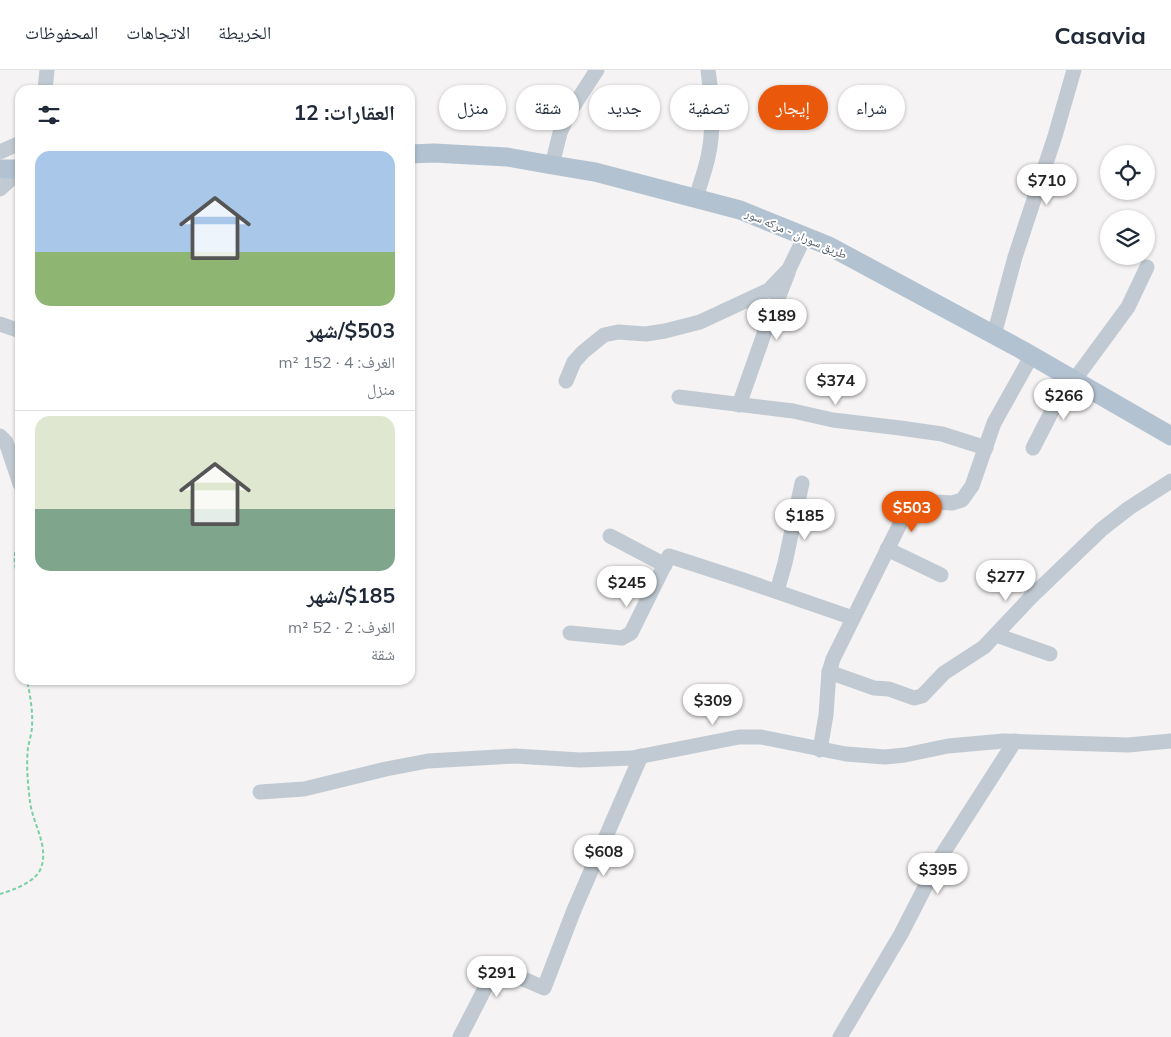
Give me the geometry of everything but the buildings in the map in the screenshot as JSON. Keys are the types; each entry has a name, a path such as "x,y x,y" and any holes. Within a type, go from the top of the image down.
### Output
{"main road":[{"name":"طريق سوران - مركه سور","path":"415,154 434,153 507,158 595,172 740,210 829,246 1032,356 1171,436"}],"street":[{"path":"46,85 47,70"},
{"path":"552,165 560,133 568,113 597,70"},
{"path":"696,198 709,155 711,122 708,70"},
{"path":"994,335 1014,257 1055,136 1074,70"},
{"path":"0,152 15,145"},
{"path":"0,189 9,181 11,169"},
{"path":"739,405 789,269 805,236"},
{"path":"1033,448 1053,409 1128,307 1146,267"},
{"path":"566,381 574,362 604,335 618,332 646,334 700,322 769,290 789,269"},
{"path":"0,324 15,330"},
{"path":"820,750 826,715 829,672 833,659 908,510 920,501 952,503 962,500 972,486 994,423 1032,356"},
{"path":"679,397 793,411 833,420 942,434 986,448"},
{"path":"0,436 6,442 15,469"},
{"path":"829,672 874,688 889,689 914,698 922,696 944,673 984,647 1030,597 1102,529 1171,480"},
{"path":"777,592 802,483"},
{"path":"610,536 664,565"},
{"path":"887,550 941,575"},
{"path":"570,633 622,638 631,633 669,556 853,618"},
{"path":"996,635 1050,654"},
{"path":"260,792 304,789 428,761 505,756 580,760 632,758 739,736 761,737 846,754 886,757 948,746 1015,741 1128,745 1171,741"},
{"path":"840,1037 901,934 940,858 1015,741"},
{"path":"460,1037 496,967 544,988 574,910 640,756"}],"path":[{"path":"15,550 15,568"},
{"path":"0,894 34,879 40,871 44,858 30,804 27,767 32,725 28,685"}]}
